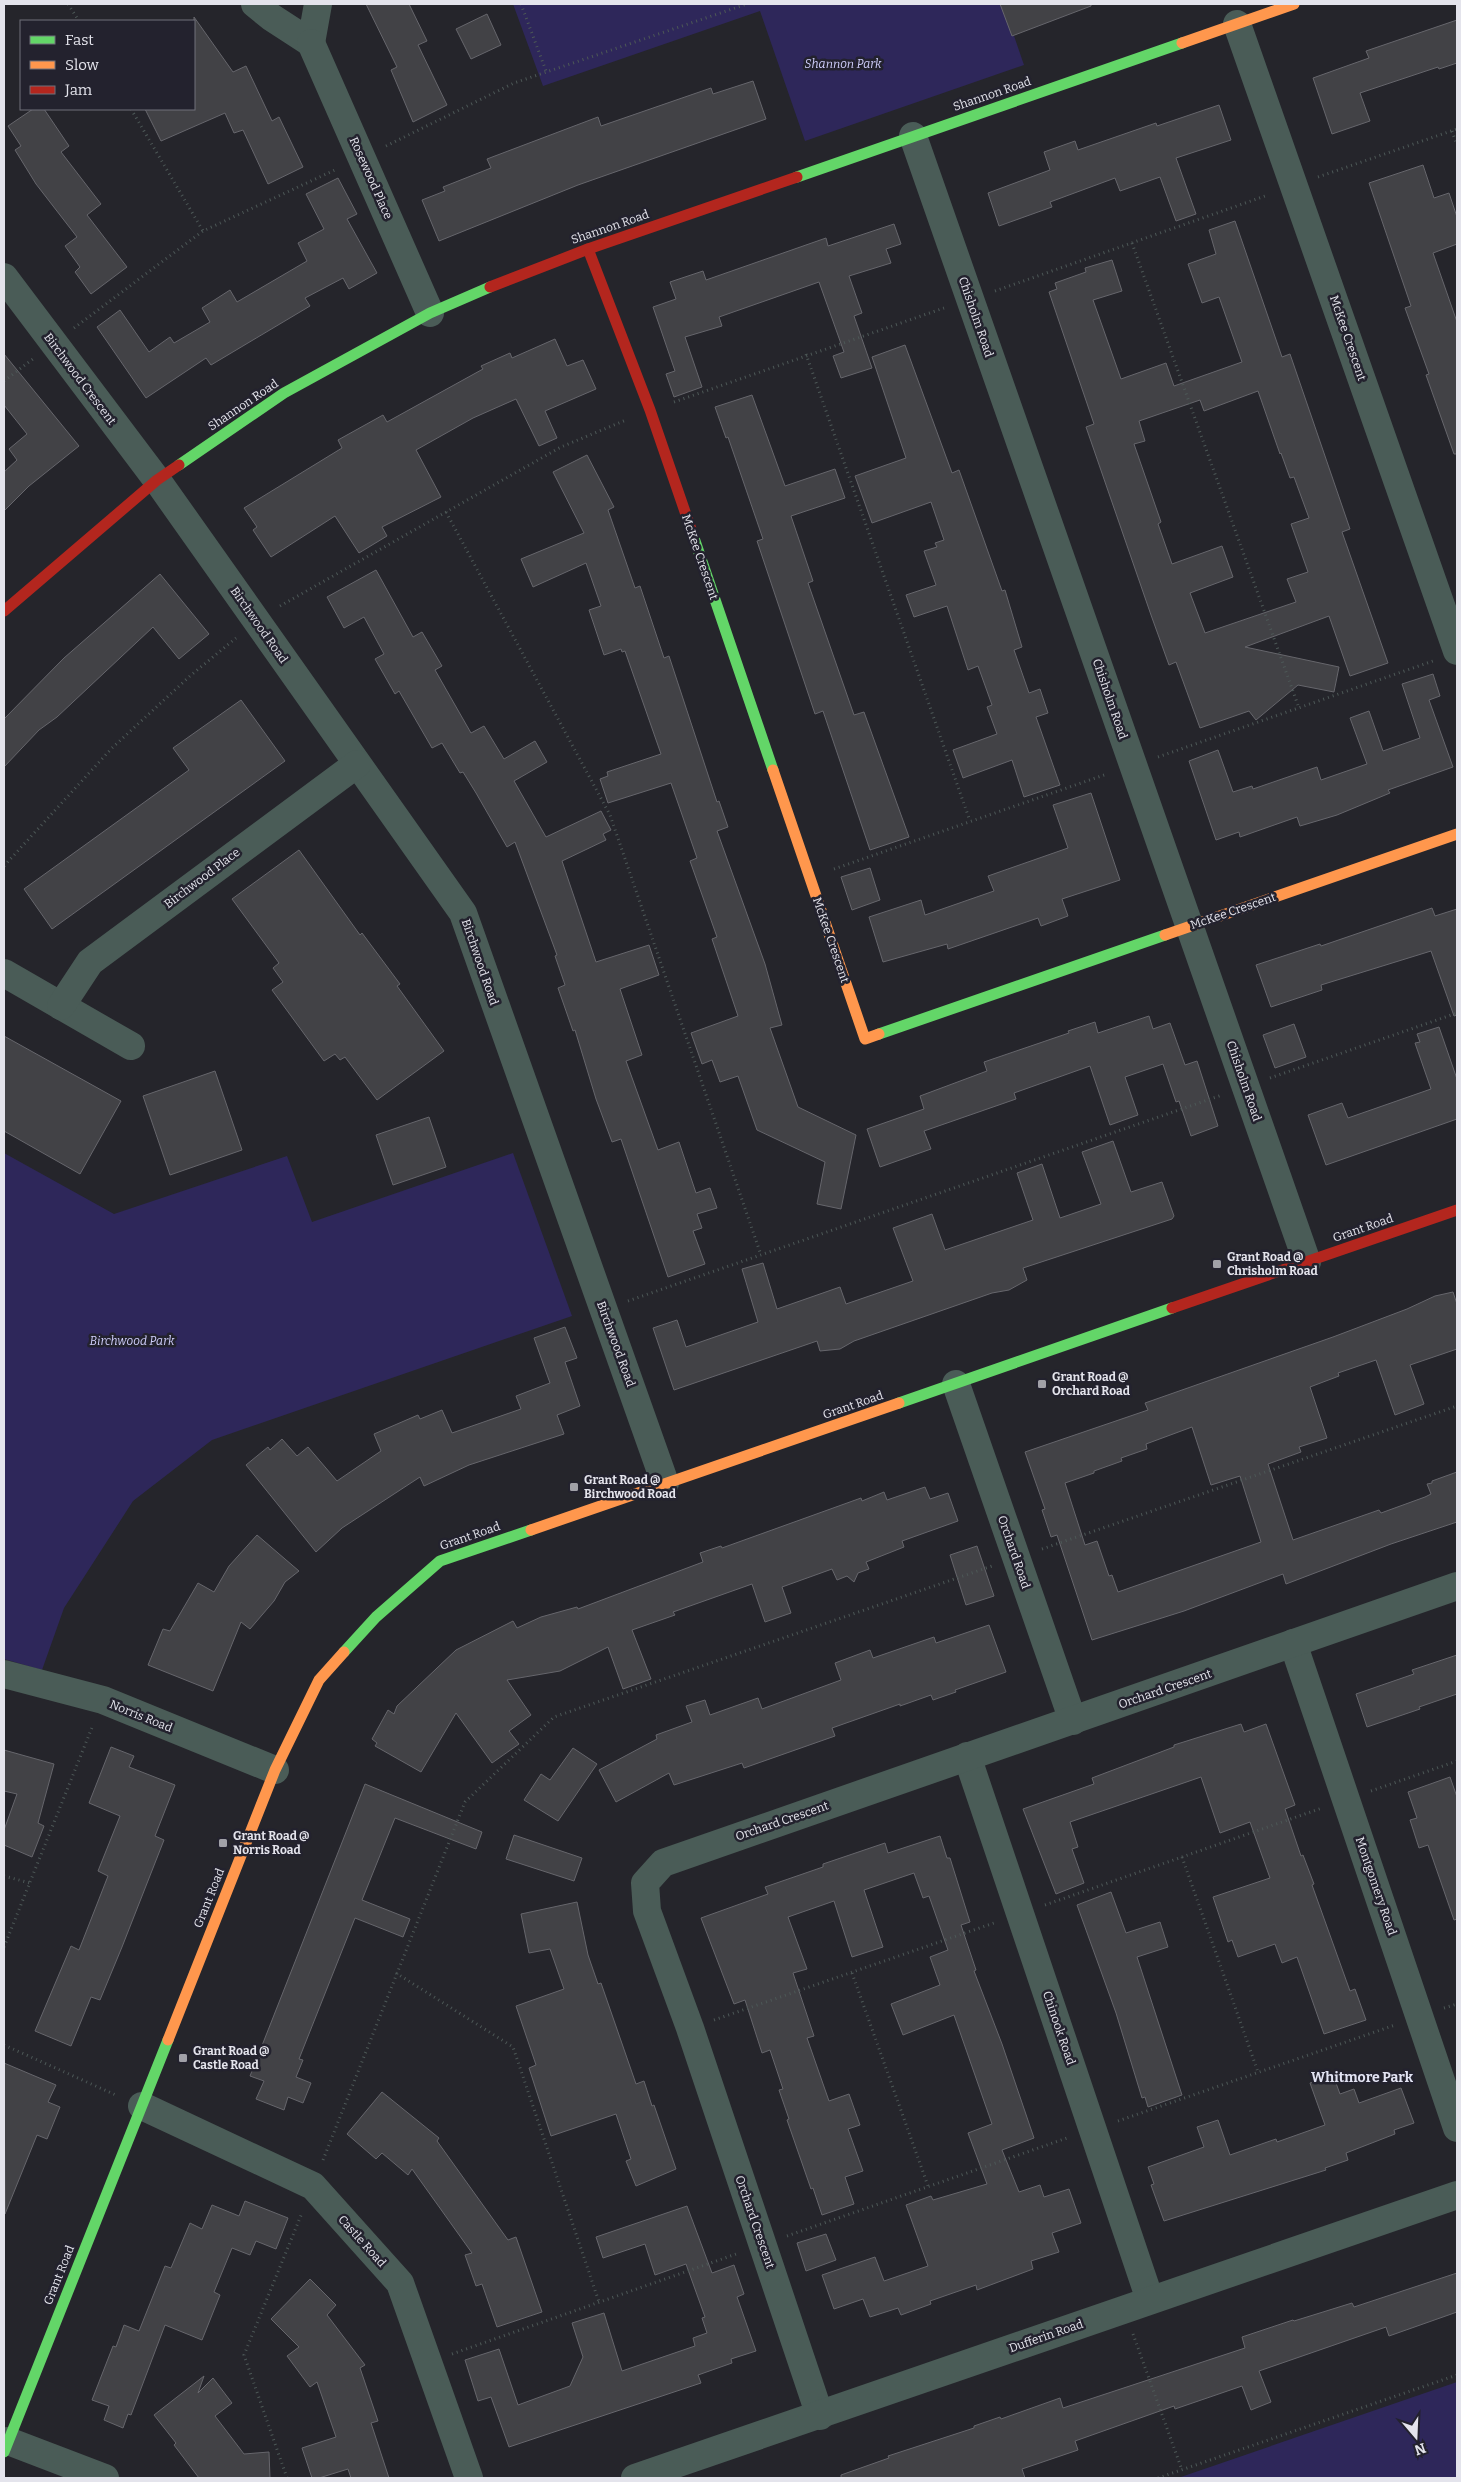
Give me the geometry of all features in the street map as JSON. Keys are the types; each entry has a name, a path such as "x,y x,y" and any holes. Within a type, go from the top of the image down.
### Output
{"street":[{"path":"255,4 270,17 311,43 318,4"},
{"name":"Shannon Road","path":"4,611 157,480 284,393 430,313 533,269 588,249 1294,4"},
{"name":"McKee Crescent","path":"1237,24 1457,651"},
{"name":"Rosewood Place","path":"311,43 430,313"},
{"name":"Chisholm Road","path":"913,136 1307,1262"},
{"name":"McKee Crescent","path":"588,249 650,410 865,1039 1457,834"},
{"name":"Birchwood Crescent","path":"4,277 157,480"},
{"name":"Birchwood Road","path":"157,480 463,913 665,1484"},
{"name":"Birchwood Place","path":"61,1006 90,962 357,764"},
{"path":"4,973 131,1046"},
{"name":"Grant Road","path":"6,2446 275,1770 319,1680 376,1616 440,1561 1457,1210"},
{"name":"Orchard Road","path":"956,1384 1074,1721"},
{"name":"Orchard Crescent","path":"820,2416 690,2028 648,1911 645,1883 663,1863 1457,1586"},
{"name":"Montgomery Road","path":"1293,1643 1457,2128"},
{"name":"Norris Road","path":"4,1674 103,1700 275,1770"},
{"name":"Chinook Road","path":"967,1756 1150,2300"},
{"name":"Castle Road","path":"142,2106 313,2186 400,2283 469,2478"},
{"name":"Dufferin Road","path":"635,2478 820,2416 1457,2195"},
{"path":"6,2446 105,2478"}],"path":[{"path":"68,4 78,20"},
{"path":"522,4 546,71"},
{"path":"132,110 203,231"},
{"path":"4,866 112,748 190,676 257,622 284,603 560,447 650,410 806,354 1132,244 1457,129"},
{"path":"1452,131 1457,145"},
{"path":"1132,244 1299,708"},
{"path":"806,354 970,821"},
{"path":"446,512 610,816 761,1254"},
{"path":"603,1310 1457,1013"},
{"path":"287,2478 244,2355 465,1802 554,1717 1457,1406"},
{"path":"4,1947 103,1700"},
{"path":"690,2028 1457,1761"},
{"path":"1182,1857 1258,2072"},
{"path":"4,1876 30,1884"},
{"path":"852,1972 928,2186"},
{"path":"396,1973 513,2047 599,2302"},
{"path":"428,2362 928,2186 1457,2004"},
{"path":"4,2045 142,2106"},
{"path":"1124,2309 1182,2470"},
{"path":"1158,2478 1457,2375"}],"green space":[{"name":"Shannon Park","path":"513,4 1003,4 1024,65 805,141 760,11 543,86"},
{"name":"Birchwood Park","path":"4,1153 114,1214 287,1156 312,1222 513,1153 572,1316 212,1440 133,1501 64,1608 42,1670 4,1659"},
{"path":"1457,2382 1457,2478 1178,2478"}],"building":[{"path":"366,4 409,4 427,41 418,45 447,105 413,122 391,70 397,67"},
{"path":"1000,4 1091,4 1091,6 1012,36"},
{"path":"487,14 501,45 471,59 456,29"},
{"path":"194,17 233,72 246,66 272,121 279,117 303,167 268,184 243,130 234,133 225,113 161,141 146,110 195,110"},
{"path":"1457,20 1457,63 1439,69 1438,67 1360,93 1370,121 1332,134 1313,78 1369,58 1366,51"},
{"path":"753,81 766,119 578,185 439,241 422,200 445,191 443,187 491,168 487,159 598,117 601,126 711,88 713,94"},
{"path":"1219,105 1231,140 1176,158 1196,214 1176,221 1160,177 1120,191 1115,178 1050,202 1052,207 999,226 988,193 1050,170 1044,152 1075,141 1078,150 1156,123 1157,126"},
{"path":"32,110 45,110 69,146 61,152 101,204 87,215 127,267 91,294 75,272 80,267 65,246 77,237 36,184 15,150 21,146 8,126"},
{"path":"1423,165 1434,198 1449,193 1457,217 1457,244 1433,253 1457,322 1457,454 1454,454 1426,375 1429,374 1405,308 1411,306 1369,183"},
{"path":"338,178 357,214 347,219 377,273 349,289 343,278 305,298 310,306 211,365 206,358 146,398 97,327 120,310 149,352 170,337 174,343 210,322 202,308 230,290 237,302 307,261 298,243 324,229 306,194"},
{"path":"1235,221 1282,357 1290,354 1350,529 1342,532 1388,663 1350,676 1329,616 1245,647 1339,667 1334,692 1298,685 1256,720 1249,711 1200,728 1176,662 1169,665 1151,615 1086,427 1094,424 1049,292 1057,289 1055,283 1086,272 1085,268 1112,260 1122,291 1093,300 1121,379 1166,363 1174,386 1242,362 1219,297 1202,303 1188,264 1216,254 1209,230","holes":["1258,391 1290,478 1294,477 1309,518 1291,524 1308,572 1287,579 1296,602 1205,633 1190,593 1233,577 1222,546 1172,564 1158,524 1161,522 1134,444 1145,441 1139,421 1200,400 1204,411"]},
{"path":"894,224 901,244 886,249 891,263 849,276 862,313 854,316 872,368 841,378 833,356 844,352 819,282 719,317 722,326 685,337 702,387 674,397 666,374 675,371 653,307 676,299 670,282 703,271 706,280 826,238 828,246"},
{"path":"555,339 567,366 583,360 596,389 545,411 557,438 539,446 516,399 473,418 416,450 441,497 382,527 387,536 359,553 335,516 271,557 253,530 257,527 244,508 342,448 338,440 383,415 387,422 483,369 481,366 510,353 512,358"},
{"path":"905,345 952,473 959,470 1002,591 1005,590 1022,647 1014,650 1029,693 1040,689 1048,713 1036,717 1060,785 1024,797 1012,760 963,778 953,750 997,734 987,707 992,705 978,666 968,670 947,606 914,617 906,595 936,585 924,551 937,547 935,543 944,540 931,502 872,523 855,476 906,458 872,357"},
{"path":"4,354 79,446 29,486 4,511 4,472 17,460 9,449 27,434 4,405"},
{"path":"752,395 785,486 835,469 845,498 791,516 813,581 808,583 854,715 864,712 909,837 870,850 823,711 815,714 757,541 763,539 728,437 726,438 715,407"},
{"path":"587,455 614,507 608,510 635,588 640,586 664,658 669,656 717,802 719,801 728,827 717,831 765,964 782,1025 770,1028 798,1107 856,1135 841,1209 817,1204 825,1162 757,1130 738,1076 720,1082 712,1060 702,1064 691,1033 738,1016 712,939 717,937 690,861 697,858 671,783 608,803 600,779 608,776 607,772 661,754 625,651 622,652 621,649 604,655 589,610 601,606 586,563 533,587 521,559 584,533 553,472"},
{"path":"376,570 413,637 422,632 442,666 435,670 471,733 484,726 504,759 535,741 547,762 514,781 546,837 601,811 611,830 603,834 606,840 562,861 596,962 649,945 659,975 620,989 642,1055 626,1061 658,1150 679,1142 696,1193 710,1188 717,1208 697,1214 702,1228 693,1231 705,1264 668,1277 621,1139 612,1142 596,1099 575,1030 573,1031 558,988 565,985 555,956 557,955 515,842 507,847 463,772 460,773 442,743 432,748 399,691 395,694 375,659 384,654 364,617 344,628 327,597"},
{"path":"160,574 209,634 179,659 153,627 57,717 39,730 4,767 4,719 64,658"},
{"path":"1433,674 1440,696 1429,700 1453,767 1388,790 1390,793 1337,815 1300,826 1297,817 1240,837 1239,832 1216,840 1189,761 1218,750 1233,792 1252,786 1253,789 1317,767 1321,780 1367,764 1350,718 1369,711 1383,751 1420,738 1402,684"},
{"path":"241,700 285,761 52,929 24,889 189,770 173,748"},
{"path":"1091,793 1120,880 1062,899 1068,916 1041,926 1038,918 948,949 947,944 883,962 869,917 921,900 925,915 994,891 988,876 1068,848 1053,805"},
{"path":"299,850 360,935 362,933 400,984 397,986 444,1051 377,1100 345,1057 340,1060 335,1054 324,1061 272,990 283,982 273,968 279,963 232,899"},
{"path":"870,868 880,900 852,910 841,877"},
{"path":"1432,908 1435,916 1457,909 1457,1015 1454,1016 1431,951 1321,985 1322,990 1271,1007 1256,965 1320,944 1321,946"},
{"path":"1149,1016 1153,1029 1170,1023 1185,1065 1197,1061 1218,1126 1191,1136 1179,1101 1176,1102 1163,1064 1125,1077 1138,1115 1110,1125 1090,1066 1014,1093 1016,1099 924,1131 931,1149 880,1167 867,1129 924,1109 920,1096 987,1071 984,1062 1069,1033 1068,1031 1095,1022 1098,1033"},
{"path":"1294,1024 1306,1057 1275,1068 1263,1035"},
{"path":"1439,1027 1457,1079 1457,1119 1326,1165 1308,1115 1342,1103 1348,1118 1431,1089 1415,1043 1420,1042 1417,1034"},
{"path":"4,1036 121,1101 80,1174 4,1131"},
{"path":"215,1071 242,1150 170,1175 143,1096"},
{"path":"429,1117 446,1167 393,1185 376,1135"},
{"path":"1113,1141 1131,1192 1162,1182 1174,1216 1172,1219 1023,1268 1027,1280 1009,1290 992,1293 854,1341 840,1349 820,1351 817,1341 674,1390 653,1328 677,1320 686,1347 758,1322 742,1269 763,1263 777,1309 840,1287 846,1304 913,1281 893,1228 932,1214 945,1250 1033,1220 1017,1173 1042,1164 1060,1218 1101,1204 1082,1152"},
{"path":"1453,1292 1457,1304 1457,1349 1410,1365 1424,1404 1395,1415 1376,1360 1338,1373 1339,1376 1310,1387 1327,1438 1299,1447 1301,1452 1268,1464 1293,1540 1379,1510 1381,1513 1425,1497 1431,1494 1427,1484 1457,1472 1457,1522 1391,1544 1286,1584 1283,1574 1184,1611 1092,1640 1057,1535 1051,1537 1042,1510 1045,1509 1025,1452 1148,1410 1145,1403 1333,1337 1407,1309 1435,1296","holes":["1192,1427 1211,1485 1240,1476 1261,1542 1118,1592 1112,1575 1109,1576 1097,1541 1085,1545 1065,1483 1094,1473 1094,1471 1122,1461 1121,1458 1147,1449 1146,1444"]},
{"path":"565,1327 577,1358 565,1362 580,1406 557,1415 564,1434 469,1465 424,1486 420,1477 342,1528 316,1552 246,1465 268,1447 270,1450 282,1439 297,1456 308,1447 337,1481 381,1451 374,1434 418,1415 420,1419 442,1410 452,1433 521,1409 516,1396 550,1383 534,1338"},
{"path":"925,1487 930,1499 948,1493 958,1521 902,1541 904,1547 866,1562 869,1569 858,1573 854,1582 847,1576 837,1580 832,1569 782,1587 791,1613 765,1622 752,1584 673,1612 675,1615 632,1630 651,1679 623,1689 608,1647 560,1671 507,1680 531,1715 509,1731 519,1744 492,1763 456,1713 421,1772 375,1746 377,1743 372,1739 388,1710 394,1714 397,1706 456,1650 513,1621 517,1628 541,1617 577,1607 578,1609 703,1562 700,1553 721,1546 722,1548 861,1498 862,1501 884,1492 887,1500"},
{"path":"257,1535 299,1571 285,1582 274,1601 250,1629 241,1622 213,1691 148,1665 163,1629 170,1631 198,1583 214,1592 229,1566"},
{"path":"977,1546 994,1596 966,1605 950,1555"},
{"path":"989,1625 1006,1672 955,1690 956,1692 933,1700 931,1695 900,1706 900,1704 832,1728 835,1736 744,1768 742,1763 674,1785 669,1773 616,1802 599,1770 657,1739 656,1735 692,1722 686,1706 705,1700 710,1715 758,1698 762,1709 841,1680 835,1663 870,1650 873,1658 934,1637 936,1643"},
{"path":"1457,1655 1457,1694 1367,1727 1356,1694 1414,1674 1412,1670"},
{"path":"1241,1724 1244,1732 1266,1724 1295,1805 1285,1809 1301,1856 1303,1855 1314,1884 1312,1885 1350,1991 1355,1989 1366,2020 1324,2034 1297,1957 1282,1963 1275,1944 1238,1957 1232,1940 1228,1942 1213,1897 1270,1878 1250,1822 1220,1833 1201,1777 1070,1822 1078,1847 1072,1849 1084,1883 1056,1894 1023,1809 1094,1784 1092,1778 1174,1747 1174,1745"},
{"path":"111,1747 134,1756 129,1767 175,1785 155,1836 164,1840 122,1947 100,2000 91,1997 71,2046 35,2031 71,1946 79,1950 108,1876 98,1871 120,1816 89,1803"},
{"path":"573,1748 597,1764 558,1821 524,1800 541,1774 550,1780"},
{"path":"4,1750 54,1764 38,1823 44,1826 32,1857 4,1845 4,1830 17,1794 4,1791"},
{"path":"1450,1777 1457,1797 1457,1919 1454,1920 1428,1845 1419,1848 1410,1820 1417,1818 1408,1792"},
{"path":"365,1784 482,1832 476,1849 395,1818 362,1900 410,1919 403,1937 355,1918 299,2059 303,2060 296,2077 311,2083 303,2103 288,2097 284,2110 256,2099 264,2081 250,2076"},
{"path":"514,1835 582,1858 574,1881 506,1859"},
{"path":"940,1836 947,1858 950,1858 970,1922 961,1925 976,1970 974,1971 1002,2044 1034,2138 1002,2150 1019,2192 1040,2185 1044,2197 1069,2189 1081,2223 1052,2233 1059,2252 1031,2261 1033,2269 977,2290 976,2285 930,2301 931,2304 901,2315 898,2308 870,2317 863,2299 834,2309 822,2275 875,2257 884,2281 928,2266 906,2205 931,2196 933,2200 987,2184 968,2133 992,2124 954,2015 903,2035 891,2004 940,1985 930,1957 948,1950 929,1896 923,1898 914,1873 864,1890 883,1947 852,1957 834,1901 788,1917 807,1969 793,1973 814,2036 807,2038 829,2101 849,2094 860,2125 848,2129 863,2171 845,2177 854,2204 822,2215 787,2120 789,2119 779,2090 783,2089 770,2050 762,2053 745,2000 734,2004 701,1918 768,1894 765,1887 823,1867 823,1864 885,1843 888,1853"},
{"path":"1111,1892 1126,1933 1160,1922 1168,1947 1137,1957 1182,2095 1148,2107 1145,2097 1142,2098 1116,2013 1077,1905"},
{"path":"577,1902 588,1955 598,1984 601,1983 636,2084 644,2081 676,2169 636,2186 626,2161 631,2159 616,2114 551,2136 529,2068 536,2065 516,2006 564,1989 550,1949 529,1953 521,1914"},
{"path":"4,2063 56,2085 48,2102 60,2107 47,2139 37,2135 5,2214"},
{"path":"1333,2075 1340,2094 1354,2089 1359,2103 1401,2088 1414,2123 1394,2130 1395,2134 1346,2153 1348,2160 1325,2168 1326,2170 1164,2221 1151,2185 1154,2184 1148,2167 1204,2147 1197,2127 1218,2120 1230,2155 1276,2139 1277,2142 1325,2125 1310,2083"},
{"path":"382,2092 439,2138 437,2141 508,2240 516,2237 542,2312 497,2327 482,2284 476,2286 465,2255 472,2253 412,2169 408,2175 382,2153 376,2159 347,2134"},
{"path":"245,2201 288,2218 276,2249 256,2241 250,2255 232,2248 214,2292 220,2295 202,2340 165,2325 131,2415 128,2414 123,2428 104,2420 109,2406 92,2400 113,2346 116,2347 124,2325 139,2331 165,2266 171,2268 190,2223 202,2229 212,2205 239,2216"},
{"path":"687,2206 712,2273 734,2265 744,2294 737,2297 756,2351 731,2359 732,2363 698,2375 701,2383 509,2447 491,2397 478,2401 465,2360 499,2349 518,2405 570,2386 583,2357 572,2323 604,2313 622,2371 695,2346 693,2338 707,2333 702,2318 705,2317 686,2264 655,2275 645,2244 603,2258 596,2237"},
{"path":"826,2234 836,2260 806,2271 797,2243"},
{"path":"1457,2273 1457,2312 1389,2336 1386,2327 1259,2371 1271,2402 1251,2410 1242,2386 1175,2409 1174,2406 1075,2441 1078,2450 1022,2469 1025,2478 841,2478 841,2475 889,2458 888,2456 974,2428 974,2426 1000,2417 1001,2419 1060,2398 1063,2408 1245,2348 1242,2337 1352,2303 1354,2307"},
{"path":"310,2279 336,2305 327,2315 365,2365 360,2368 378,2421 371,2423 389,2478 351,2478 348,2469 319,2478 312,2478 302,2448 336,2437 317,2382 310,2387 287,2356 299,2347 271,2319"},
{"path":"204,2376 198,2393 213,2378 232,2403 215,2416 244,2454 269,2452 270,2478 199,2478 174,2445 176,2443 154,2415"}],"traffic: fast":[{"path":"797,177 1182,43"},
{"path":"179,465 284,393 430,313 490,287"},
{"path":"692,532 773,770"},
{"path":"879,1034 1165,935"},
{"path":"899,1403 1172,1308"},
{"path":"344,1652 376,1617 440,1561 531,1530"},
{"path":"4,2452 168,2040"}],"traffic: slow":[{"path":"1182,43 1294,4"},
{"path":"773,770 865,1039 879,1034"},
{"path":"1165,935 1457,834"},
{"path":"531,1530 899,1403"},
{"path":"168,2040 275,1770 319,1680 344,1652"}],"traffic: jam":[{"path":"490,287 588,249 797,177"},
{"path":"588,249 650,410 692,532"},
{"path":"4,611 157,480 179,465"},
{"path":"1172,1308 1457,1210"}],"place":[{"name":"Grant Road @ Chrisholm Road","path":"1217,1264"},
{"name":"Grant Road @ Orchard Road","path":"1042,1384"},
{"name":"Grant Road @ Birchwood Road","path":"574,1487"},
{"name":"Grant Road @ Norris Road","path":"223,1843"},
{"name":"Grant Road @ Castle Road","path":"183,2058"}],"district":[{"name":"Whitmore Park","path":"1362,2077"}]}
